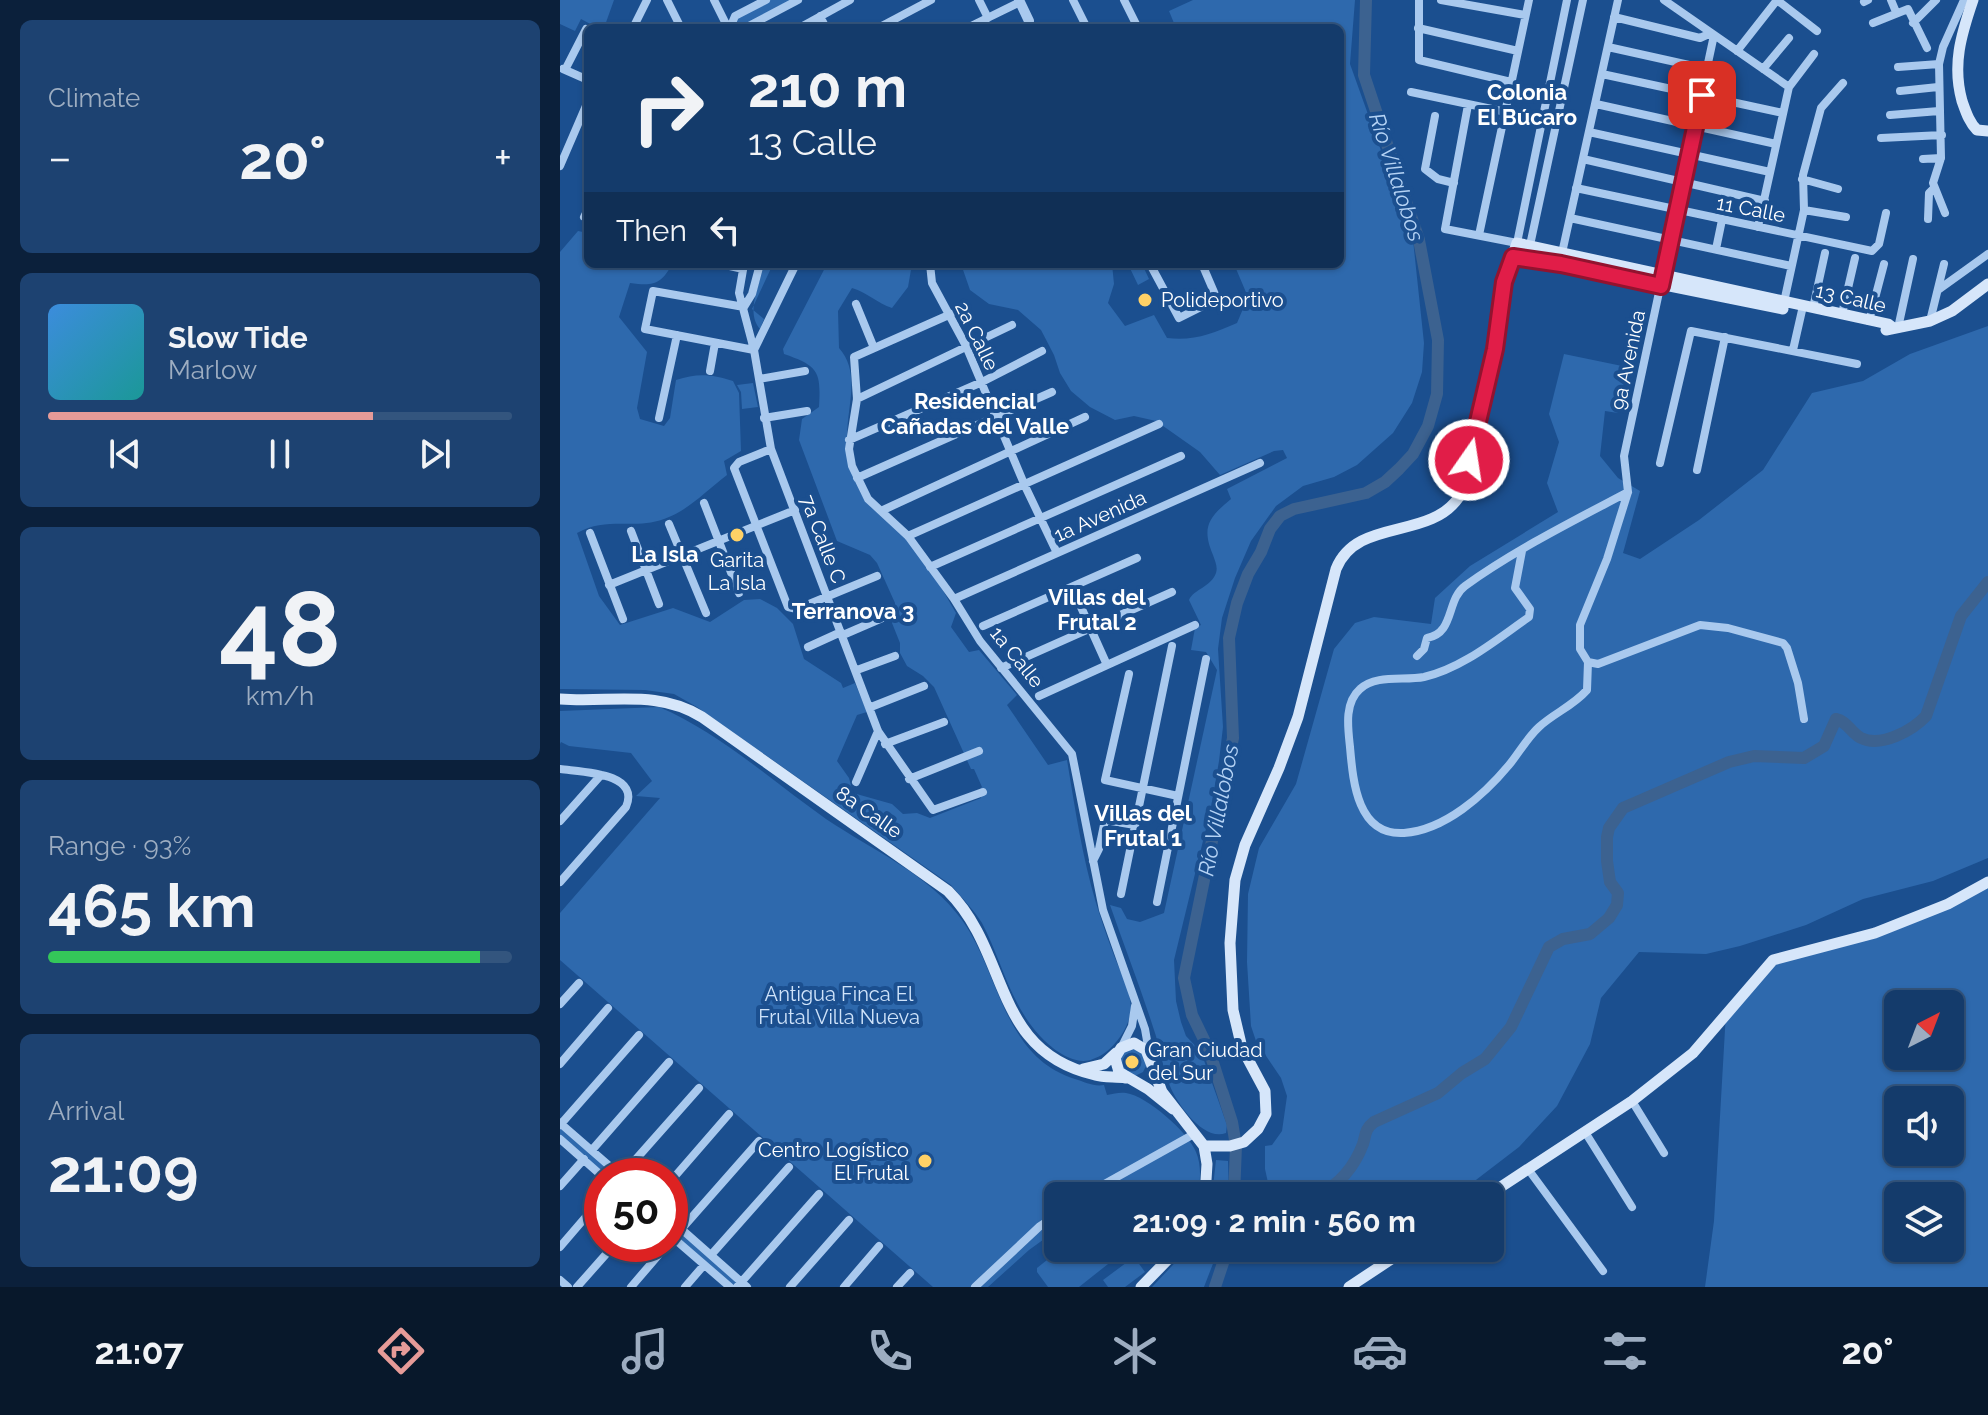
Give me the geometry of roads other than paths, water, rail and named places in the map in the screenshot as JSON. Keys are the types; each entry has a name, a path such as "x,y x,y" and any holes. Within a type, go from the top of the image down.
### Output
{"main road":[{"path":"1973,0 1958,48 1957,80 1970,122 1977,130 1988,131"},
{"name":"13 Calle","path":"1517,243 1662,280 1806,309 1888,330 1895,328"},
{"path":"1206,1182 1209,1146 1235,1146 1255,1133 1264,1118 1267,1102 1264,1089 1239,1043 1233,1010 1230,943 1238,865 1296,725 1340,559 1350,547 1363,539 1436,518 1453,505 1461,493 1495,349 1504,282 1517,243"},
{"name":"13 Calle","path":"1513,257 1784,302 1895,328"},
{"path":"1895,328 1930,321 1952,311 1988,284"},
{"name":"8a Calle","path":"560,699 658,699 688,709 931,878 960,903 977,929 1020,1026 1048,1056 1096,1076 1129,1078"},
{"path":"1504,1185 1632,1101 1693,1053 1773,960 1875,933 1948,904 1988,882"},
{"path":"1077,1069 1101,1066 1119,1050 1128,1044 1137,1044 1150,1057 1146,1073 1129,1078 1116,1067 1119,1050"},
{"name":"1a Calle","path":"1150,1057 1157,1080 1173,1109 1209,1146"},
{"name":"1a Calle","path":"1129,1078 1173,1109"},
{"path":"1141,1287 1165,1262"},
{"path":"1349,1287 1387,1262"}],"street":[{"path":"636,24 647,0"},
{"path":"667,0 679,24"},
{"path":"714,0 727,24"},
{"path":"731,24 735,16 766,0"},
{"path":"753,24 798,0"},
{"path":"806,24 850,0"},
{"path":"886,24 931,0"},
{"path":"979,0 988,18"},
{"path":"1073,0 1085,24"},
{"path":"1124,0 1136,24"},
{"path":"1419,0 1420,61 1511,82"},
{"path":"1441,0 1525,15"},
{"path":"1479,235 1529,0"},
{"path":"1468,105 1445,225 1448,230 1517,243 1567,0"},
{"path":"1527,259 1583,0"},
{"path":"1562,253 1618,0"},
{"path":"1664,0 1789,87"},
{"path":"1737,51 1777,0 1817,31"},
{"path":"1891,0 1896,12"},
{"path":"1913,23 1936,0"},
{"path":"1945,213 1933,183 1941,158 1939,64 1943,47 1964,0"},
{"path":"975,24 1019,1 1030,24"},
{"path":"1873,23 1908,9 1927,48"},
{"path":"820,16 824,24"},
{"path":"1614,17 1700,38 1712,34"},
{"path":"1418,28 1518,51"},
{"path":"584,32 562,69 584,78"},
{"name":"9a Avenida","path":"1628,492 1624,456 1702,95 1712,34"},
{"path":"1763,69 1789,38"},
{"path":"1608,47 1707,69"},
{"path":"1758,227 1789,87 1814,54"},
{"path":"1898,67 1939,64"},
{"path":"1602,74 1783,113"},
{"path":"1784,302 1804,210 1802,179 1821,108 1843,83"},
{"path":"1900,91 1938,87"},
{"path":"1411,92 1506,112"},
{"path":"1596,104 1776,144"},
{"path":"560,166 584,109"},
{"path":"1890,115 1939,111"},
{"path":"1435,116 1425,169 1438,179 1454,183"},
{"path":"1589,132 1770,172"},
{"path":"1881,138 1942,135"},
{"path":"1923,159 1941,158"},
{"path":"1583,159 1765,201"},
{"path":"1802,179 1838,189"},
{"name":"11 Calle","path":"1576,188 1872,251 1879,244 1886,213"},
{"path":"1928,219 1929,193 1934,188"},
{"path":"1804,210 1846,217"},
{"path":"1570,218 1791,266"},
{"path":"1716,249 1722,220"},
{"path":"1793,350 1825,253"},
{"path":"1938,290 1988,254"},
{"path":"1842,314 1855,258"},
{"path":"1895,328 1913,259"},
{"path":"1869,321 1884,264"},
{"path":"1930,321 1944,264"},
{"name":"7a Calle C","path":"743,268 739,293 754,350 771,449 878,731 933,810 983,792"},
{"path":"759,268 752,294 744,307 653,291 645,329 754,350 794,268"},
{"name":"2a Calle","path":"930,268 932,283 966,346 1057,553"},
{"path":"1152,268 1178,318 1217,299 1204,268"},
{"path":"856,304 874,348 951,314"},
{"path":"857,399 1012,325"},
{"path":"1660,463 1691,331 1857,364"},
{"path":"659,418 677,335"},
{"path":"1697,470 1725,337"},
{"path":"710,371 715,343"},
{"name":"1a Calle","path":"874,348 854,357 857,399 849,440 850,459 857,478 868,499 908,536 980,641 1072,754 1103,910 1145,1029 1150,1057"},
{"path":"849,440 982,382 1042,351"},
{"path":"759,379 805,371"},
{"path":"857,478 1052,392"},
{"path":"764,418 807,411"},
{"path":"881,511 1085,417"},
{"path":"908,536 1159,424"},
{"path":"771,449 735,465 756,526 791,609 877,576"},
{"path":"930,567 1181,456"},
{"name":"1a Avenida","path":"954,599 1260,463"},
{"path":"1417,656 1424,649 1427,638 1437,636 1445,628 1463,587 1628,492"},
{"path":"1522,551 1515,588 1530,609 1529,617 1464,661 1423,677 1367,684 1356,693 1349,709 1354,787 1364,812 1381,828 1403,833 1434,824 1469,805 1494,783 1536,729 1587,690 1588,662 1580,649 1580,625 1607,559 1628,492"},
{"path":"704,503 739,593"},
{"path":"609,585 795,510"},
{"path":"669,524 706,613"},
{"path":"631,531 659,604"},
{"path":"590,533 623,619"},
{"path":"983,626 1137,558"},
{"path":"1072,587 1107,665"},
{"path":"1001,668 1172,592"},
{"path":"808,647 887,616"},
{"path":"1039,696 1195,625"},
{"path":"1588,662 1598,664 1608,661 1700,625 1777,639 1787,648 1798,683 1804,719"},
{"path":"1121,894 1172,646"},
{"path":"857,670 895,656"},
{"path":"1157,902 1206,659"},
{"path":"1129,674 1105,780 1178,796"},
{"path":"871,707 924,686"},
{"path":"885,744 944,722"},
{"path":"856,782 878,731"},
{"path":"909,779 979,751"},
{"path":"560,769 601,775 621,782 628,794 628,805 563,871 560,882"},
{"path":"560,821 601,775"},
{"path":"1092,861 1099,849 1105,820 1135,825"},
{"path":"560,1004 579,983"},
{"path":"1119,1050 1132,1026 1134,1001"},
{"path":"560,1064 608,1008"},
{"path":"601,1158 560,1124 639,1035"},
{"path":"592,1150 669,1062"},
{"path":"637,1158 699,1088"},
{"path":"1632,1101 1664,1153"},
{"path":"688,1161 729,1114"},
{"path":"1585,1132 1632,1207"},
{"path":"1108,1182 1194,1134"},
{"path":"560,1139 584,1159 560,1186"},
{"path":"688,1221 759,1141"},
{"path":"711,1255 789,1167"},
{"path":"1528,1169 1603,1271"},
{"path":"688,1235 742,1285 819,1194"},
{"path":"560,1247 584,1219"},
{"path":"790,1287 849,1220"},
{"path":"975,1287 1044,1223"},
{"path":"844,1287 879,1246"},
{"path":"688,1253 730,1287"},
{"path":"577,1287 599,1262"},
{"path":"631,1287 652,1262"},
{"path":"685,1287 704,1265"},
{"path":"899,1287 910,1273"},
{"path":"560,1280 568,1287"}],"waterway":[{"name":"Río Villalobos","path":"1235,1182 1236,1146 1232,1122 1209,1050 1192,1015 1184,978 1233,738 1229,638 1237,603 1270,529 1280,516 1294,509 1366,493 1385,482 1413,454 1428,426 1437,394 1438,340 1419,240 1364,75 1366,0"},
{"path":"1338,1182 1351,1168 1367,1129 1374,1122 1438,1093 1485,1059 1511,1027 1549,947 1563,939 1590,934 1609,918 1617,905 1618,893 1610,882 1607,837 1609,828 1623,808 1729,762 1754,756 1804,758 1824,746 1836,719 1861,738 1878,741 1913,727 1926,716 1961,616 1988,582"},
{"name":"Río Villalobos","path":"1215,1287 1223,1262"}],"place":[{"name":"Polideportivo","path":"1145,300"},
{"name":"Garita La Isla","path":"737,535"},
{"name":"Gran Ciudad del Sur","path":"1132,1062"},
{"name":"Centro Logístico El Frutal","path":"925,1161"}],"district":[{"name":"Colonia El Búcaro","path":"1527,104"},
{"name":"Residencial Cañadas del Valle","path":"975,414"},
{"name":"La Isla","path":"665,554"},
{"name":"Villas del Frutal 2","path":"1097,610"},
{"name":"Terranova 3","path":"853,611"},
{"name":"Villas del Frutal 1","path":"1143,826"}],"park label":[{"name":"Antigua Finca El Frutal Villa Nueva","path":"839,1006"}]}
